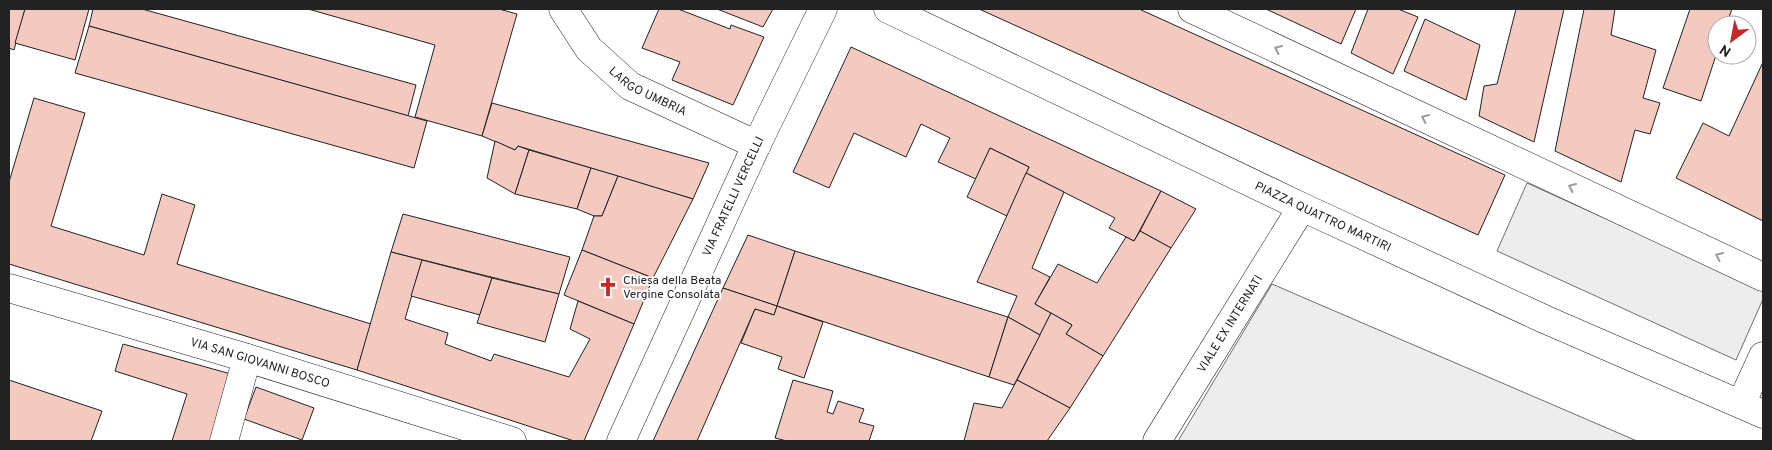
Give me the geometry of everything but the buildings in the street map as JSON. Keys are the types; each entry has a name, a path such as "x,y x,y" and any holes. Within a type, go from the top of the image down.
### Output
{"street":[{"name":"LARGO UMBRIA","path":"563,9 589,49 630,86 757,145"},
{"name":"VIA FRATELLI VERCELLI","path":"621,441 757,145 823,9"},
{"name":"PIAZZA QUATTRO MARTIRI","path":"888,9 1302,207 1544,319 1752,409"},
{"path":"1192,9 1763,277"},
{"name":"VIALE EX INTERNATI","path":"1157,441 1302,207"},
{"name":"VIA SAN GIOVANNI BOSCO","path":"9,288 247,358 512,441"},
{"path":"1752,409 1763,356"},
{"path":"224,441 247,358"}],"shaded area":[{"path":"1527,183 1763,290 1763,299 1736,360 1497,251"},
{"path":"1272,284 1302,297 1637,441 1178,441"}],"place":[{"name":"Chiesa della Beata Vergine Consolata","path":"608,287"}]}
